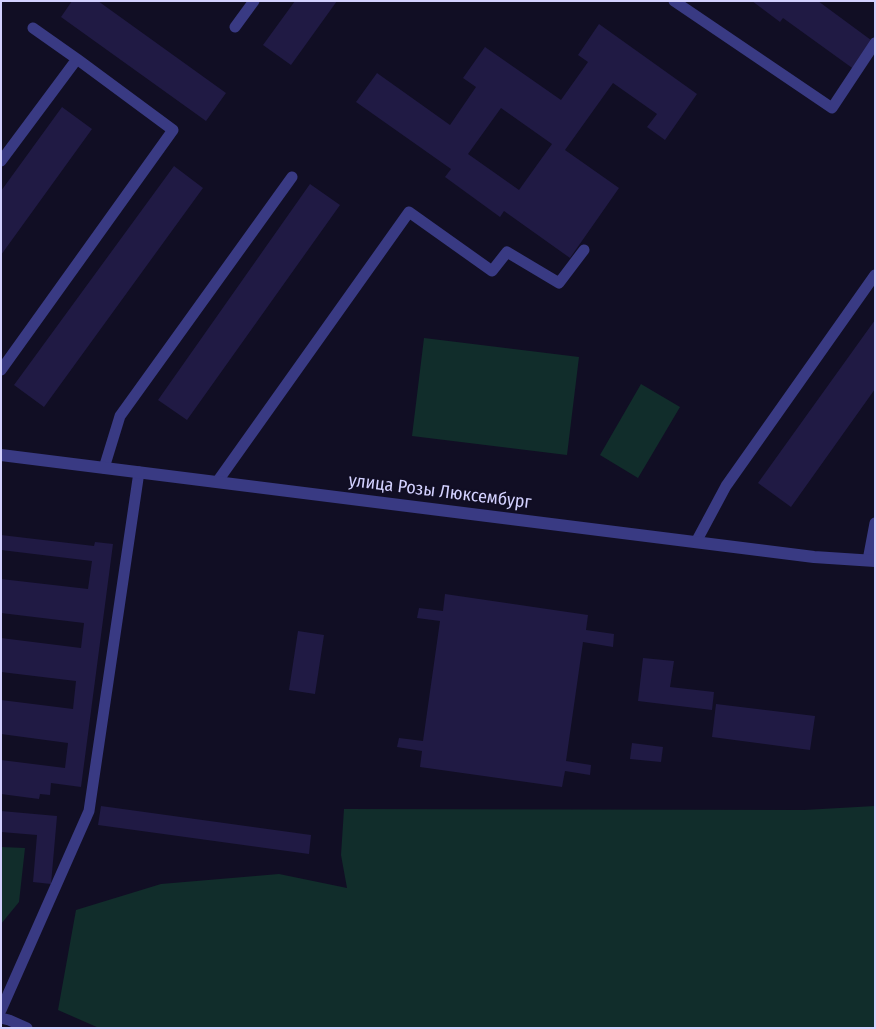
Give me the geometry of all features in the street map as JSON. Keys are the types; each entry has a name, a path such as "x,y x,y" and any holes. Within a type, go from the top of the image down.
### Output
{"street":[{"name":"улица Розы Люксембург","path":"1,455 814,557 871,561"}],"lane":[{"path":"235,27 254,1"},
{"path":"674,1 832,108 875,43"},
{"path":"1,370 173,130 33,28"},
{"path":"1,161 77,59"},
{"path":"104,468 120,416 292,177"},
{"path":"217,482 410,212 492,271 507,252 559,283 584,250"},
{"path":"696,542 726,486 875,275"},
{"path":"1,1010 89,811 139,472"},
{"path":"871,561 875,524"},
{"path":"1,1018 27,1028"}],"green space":[{"path":"424,338 579,357 567,455 412,436"},
{"path":"641,384 680,407 638,478 600,455"},
{"path":"875,806 875,1028 99,1028 58,1010 76,910 161,884 279,874 347,888 341,855 344,809 804,810"},
{"path":"1,847 25,848 19,902 1,924"}],"building":[{"path":"72,1 98,1 226,93 206,121 61,17"},
{"path":"295,1 337,1 291,65 263,45"},
{"path":"752,1 818,1 875,43 855,70 783,18 780,22"},
{"path":"599,24 697,94 665,140 647,127 657,114 613,83 565,150 619,188 570,258 504,211 500,217 445,177 451,169 356,102 377,73 450,125 476,87 463,78 485,47 561,100 588,62 578,55","holes":["501,108 552,144 519,190 468,154"]},
{"path":"62,107 92,129 1,255 1,191"},
{"path":"174,166 203,188 44,407 14,385"},
{"path":"310,184 340,205 187,420 158,400"},
{"path":"875,320 875,389 791,507 758,483"},
{"path":"1,535 94,546 95,542 113,544 81,787 51,783 50,795 40,794 39,799 1,794 1,760 65,768 68,743 1,734 1,700 73,709 76,681 1,672 1,638 81,648 84,623 1,613 1,579 88,589 92,561 1,550"},
{"path":"445,594 588,615 586,630 614,634 613,647 583,642 566,761 591,765 590,775 565,771 562,787 420,767 422,751 397,747 399,738 423,741 440,621 417,618 419,608 443,611"},
{"path":"298,631 324,635 315,694 289,690"},
{"path":"643,658 674,661 670,687 714,692 712,710 638,701"},
{"path":"716,704 815,716 810,750 712,737"},
{"path":"632,743 663,747 661,762 630,759"},
{"path":"101,806 311,835 309,854 98,825"},
{"path":"1,811 57,816 51,884 33,882 37,835 1,832"}]}
